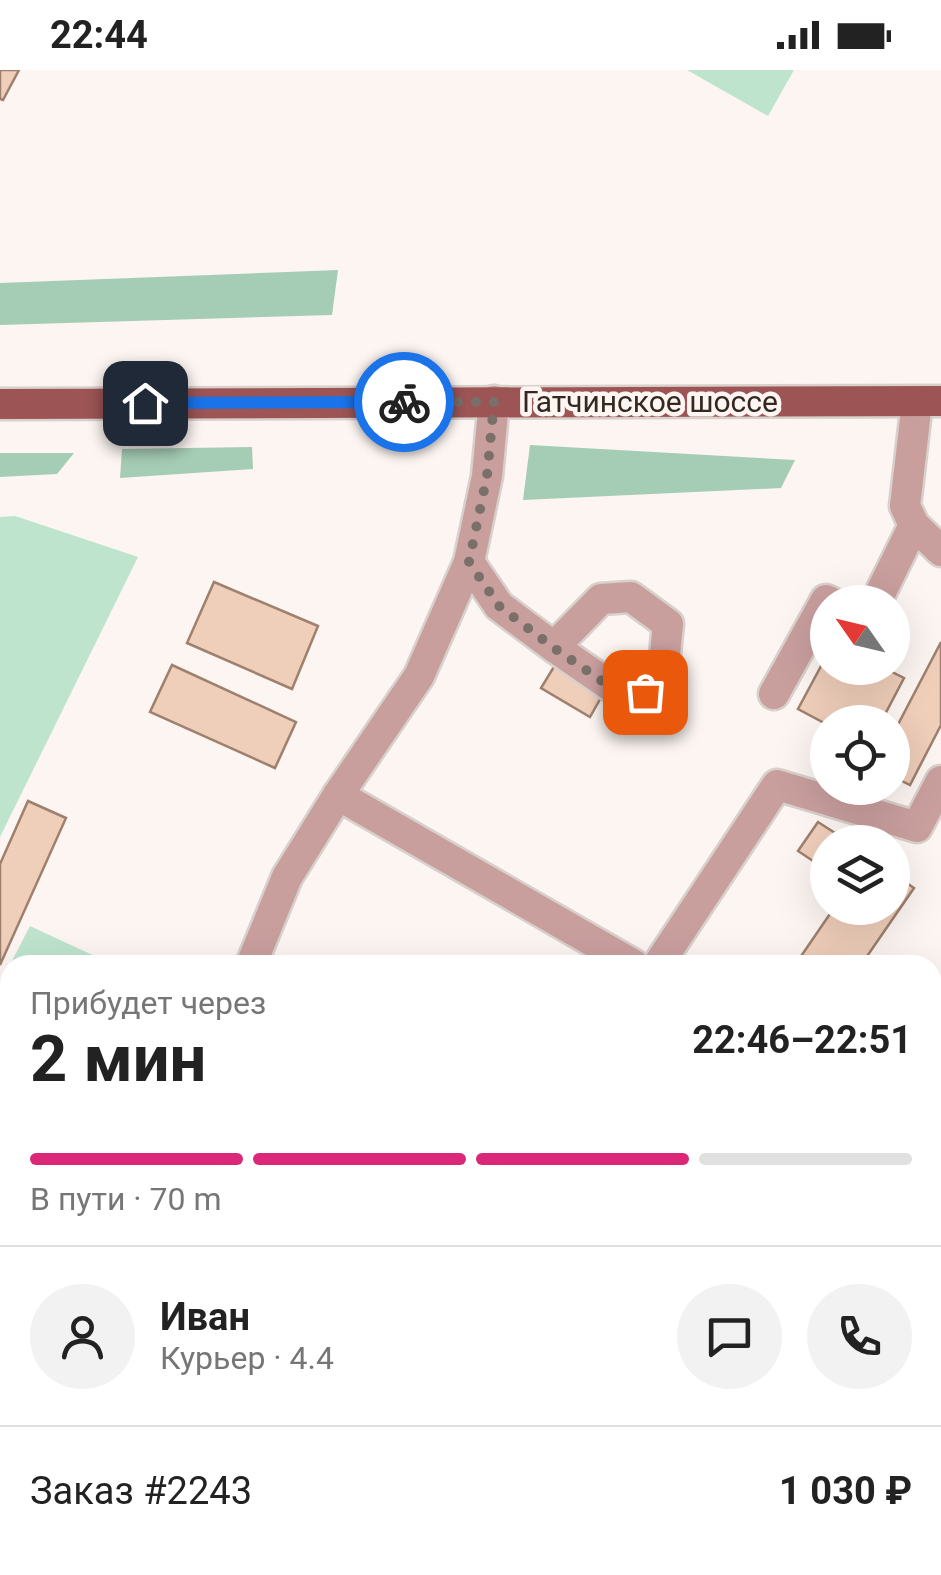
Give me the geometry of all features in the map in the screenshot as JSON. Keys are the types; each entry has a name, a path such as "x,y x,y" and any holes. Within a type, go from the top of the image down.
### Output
{"main road":[{"name":"Гатчинское шоссе","path":"0,404 929,402"}],"lane":[{"path":"257,955 287,877 419,676 469,562 487,476 494,402"},
{"path":"929,402 905,506 914,526 941,551"},
{"path":"884,585 914,526"},
{"path":"469,562 499,606 554,648"},
{"path":"774,694 810,629"},
{"path":"665,955 777,785 917,827 941,781"},
{"path":"338,794 617,955"}],"green space":[{"path":"687,70 794,70 768,116"},
{"path":"338,270 332,315 0,325 0,283"},
{"path":"530,445 795,460 781,488 523,500"},
{"path":"252,447 253,469 120,478 122,449"},
{"path":"0,453 74,453 57,474 0,477"},
{"path":"15,516 138,557 0,837 0,517"},
{"path":"30,926 92,955 15,955"}],"building":[{"path":"0,70 19,70 3,100 0,99"},
{"path":"214,582 318,626 292,689 187,643"},
{"path":"941,642 941,725 910,785 910,705"},
{"path":"172,665 296,722 275,768 150,712"},
{"path":"555,665 603,694 590,717 541,688"},
{"path":"811,685 900,685 890,705 810,705 810,715 798,709"},
{"path":"28,801 66,818 4,955 0,955 0,864"},
{"path":"810,834 810,859 798,851"},
{"path":"822,925 889,925 868,955 802,955"}],"way so far":[{"path":"404,402 494,402 487,476 469,562 499,606 554,648 618,692 645,692"}],"route":[{"path":"145,403 404,402"}]}
